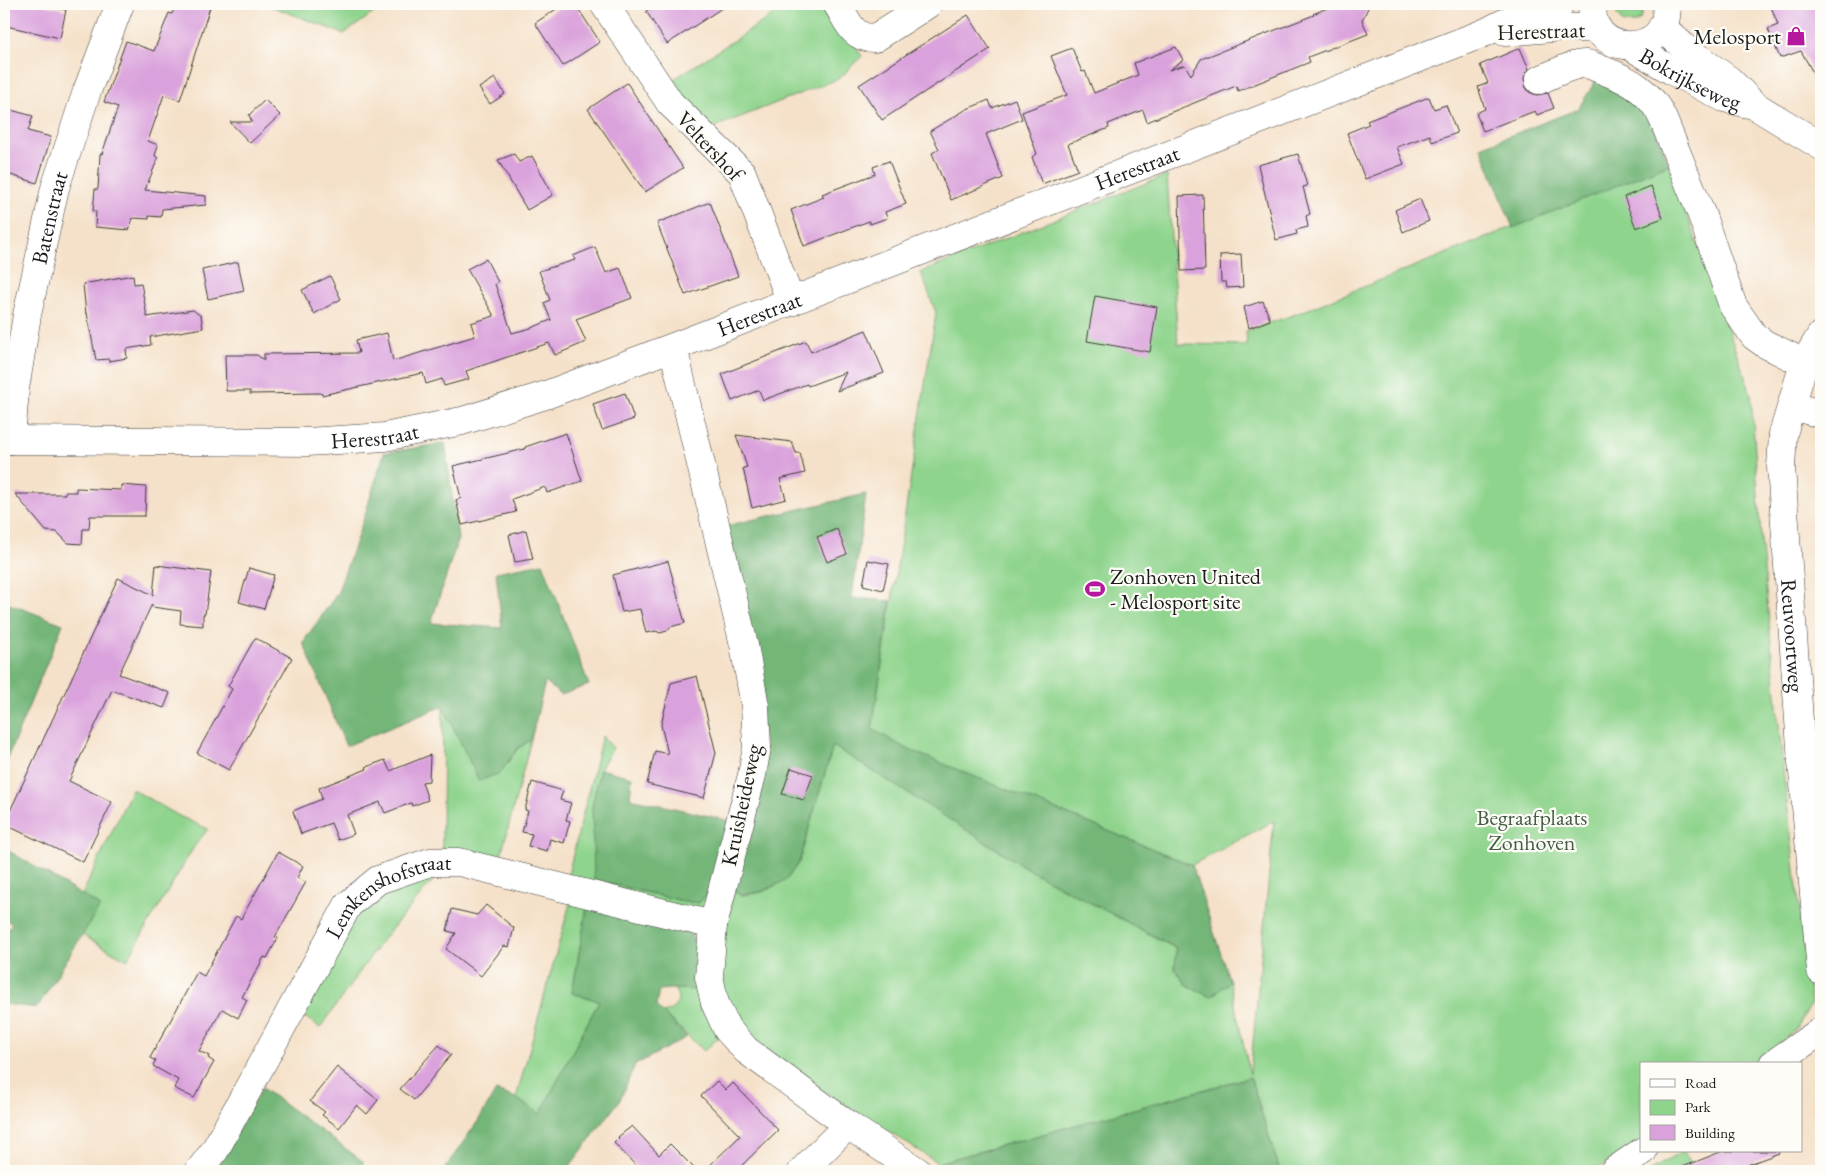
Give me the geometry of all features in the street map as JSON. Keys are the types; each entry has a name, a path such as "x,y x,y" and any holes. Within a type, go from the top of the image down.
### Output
{"street":[{"name":"Batenstraat","path":"8,440 26,315 55,188 87,91 120,4"},
{"path":"836,4 857,36 866,39 875,38 928,4"},
{"name":"Herestraat","path":"8,440 308,442 385,437 462,421 546,395 791,302 1484,33 1520,16 1560,4"},
{"name":"Veltershof","path":"608,5 670,103 742,173 791,302"},
{"path":"1630,46 1643,44 1654,37 1666,10"},
{"name":"Bokrijkseweg","path":"1666,10 1687,50 1729,80 1754,106 1821,146"},
{"name":"Herestraat","path":"1484,33 1562,27 1596,16"},
{"name":"Bokrijkseweg","path":"1596,16 1607,38 1618,44 1630,46 1724,98 1754,106"},
{"path":"1539,80 1572,67 1587,64 1619,76 1642,89 1658,107 1701,213 1733,306 1754,336 1765,344 1804,363"},
{"name":"Reuvoortweg","path":"1821,335 1804,363 1783,434 1781,467 1802,762 1821,971"},
{"name":"Kruisheideweg","path":"672,347 744,646 755,706 757,746 752,775 713,925 708,977 715,1003 727,1029 746,1050 848,1126 917,1171"},
{"path":"1792,406 1821,414"},
{"name":"Lemkenshofstraat","path":"199,1171 215,1150 348,905 378,880 430,862 460,862 713,925"},
{"path":"1776,1062 1821,1031"},
{"path":"802,1171 848,1126"},
{"path":"1614,1171 1642,1152"}],"green space":[{"path":"265,4 386,4 344,34"},
{"path":"790,4 827,4 862,56 840,78 707,130 668,83"},
{"path":"1618,4 1641,4 1643,13 1641,18 1634,23 1623,23 1616,13"},
{"path":"1598,77 1646,105 1669,164 1513,228 1481,147 1578,109"},
{"name":"Begraafplaats Zonhoven","path":"1669,164 1751,394 1761,538 1783,769 1811,1005 1796,1029 1757,1062 1640,1062 1640,1141 1595,1171 1280,1171 1250,1077 938,1163 757,1047 727,1006 718,966 733,892 742,895 762,892 786,880 799,862 833,746 1033,872 1177,949 1175,969 1186,984 1210,997 1230,982 1250,1074 1274,821 1192,865 973,777 891,749 872,729 936,313 921,272 1167,175 1178,344 1247,345 1246,331 1296,314"},
{"path":"445,443 458,539 431,623 502,628 496,572 543,563 589,685 561,695 545,682 531,740 518,748 500,773 479,781 443,706 346,746 303,642 337,594 363,521 384,453"},
{"path":"866,494 852,598 891,601 872,729 907,749 1192,865 1230,982 1210,997 1186,984 1175,969 1176,948 1033,872 833,746 799,862 786,880 761,892 742,895 733,892 765,746 725,526"},
{"path":"4,602 63,624 4,766"},
{"path":"443,705 500,773 518,748 531,740 499,863 442,848"},
{"path":"602,736 613,748 600,769 594,880 682,901 699,903 709,892 704,913 567,879"},
{"path":"600,769 632,777 630,798 731,821 709,892 699,903 682,901 594,880 592,807"},
{"path":"132,789 179,816 208,829 194,847 127,960 82,935 100,906 82,895"},
{"path":"4,848 100,906 37,1008 4,1004 4,935 12,924 4,918"},
{"path":"441,871 383,939 320,1028 302,1015 346,927 369,896"},
{"path":"570,903 587,907 572,993 599,1001 540,1115 516,1098"},
{"path":"587,907 690,933 699,953 704,990 659,990 656,1006 687,1037 635,1065 620,1100 566,1171 443,1171 478,1121 496,1091 516,1098 540,1114 599,1001 572,993"},
{"path":"674,989 704,990 722,1034 704,1051 663,1013 671,1010 678,1001 677,993"},
{"path":"1250,1077 1280,1171 945,1171 938,1163"},
{"path":"262,1088 364,1162 356,1171 215,1171"},
{"path":"1684,1152 1693,1171 1649,1171"}],"building":[{"path":"7,4 40,4 66,10 60,38 6,26 6,23 4,23"},
{"path":"176,4 211,4 180,100 164,95 148,141 158,145 155,156 158,158 145,190 206,196 206,205 162,209 161,217 149,216 149,219 133,218 129,230 95,227 96,212 93,211 95,189 98,189 100,154 102,154 118,107 104,102 126,41 154,51 169,13 172,14"},
{"path":"564,4 575,4 600,42 563,66 535,23"},
{"path":"657,4 728,4 667,44 646,11"},
{"path":"1337,4 1370,4 1362,20 1368,34 1308,57 1310,62 1238,91 1236,86 1147,122 1143,110 1108,124 1109,128 1068,144 1078,170 1042,184 1032,157 1037,154 1022,112 1067,95 1051,56 1072,48 1082,72 1085,71 1094,93 1138,75 1134,63 1176,47 1183,60 1169,70 1185,65 1191,75 1201,59 1314,15"},
{"name":"Melosport","path":"1770,4 1821,4 1821,87 1801,51 1780,58 1768,29 1778,25"},
{"path":"968,15 990,49 882,120 859,85"},
{"path":"1520,48 1529,69 1524,77 1525,86 1529,92 1536,95 1548,93 1554,108 1537,115 1535,111 1483,131 1476,113 1485,109 1478,87 1488,83 1480,65"},
{"path":"495,78 505,94 490,104 479,88"},
{"path":"627,83 683,168 645,192 588,109"},
{"path":"1429,97 1434,109 1446,105 1457,133 1432,142 1430,135 1397,147 1404,164 1365,179 1347,133 1369,124 1367,121"},
{"path":"1015,99 1022,119 986,134 1003,178 951,200 932,153 939,149 930,131 967,109 989,100 992,108"},
{"path":"265,100 280,115 250,143 230,122 252,122 249,115"},
{"path":"11,110 33,116 28,131 51,137 37,183 4,173 4,134"},
{"path":"514,154 519,162 532,156 553,195 527,210 498,160"},
{"path":"1298,154 1307,186 1303,187 1310,214 1306,216 1308,227 1296,230 1297,234 1276,240 1258,165"},
{"path":"889,161 906,204 885,212 887,218 870,224 869,221 804,246 791,210 824,197 822,194 875,174 873,167"},
{"path":"1651,186 1663,218 1636,228 1624,197"},
{"path":"1203,195 1205,270 1181,271 1179,196"},
{"path":"1420,199 1429,221 1403,232 1395,210"},
{"path":"710,202 738,276 685,295 657,223"},
{"path":"595,247 606,273 620,268 632,298 576,319 586,342 555,355 549,343 466,371 469,379 444,386 442,379 426,384 423,373 322,395 321,393 250,394 250,391 226,391 225,355 257,355 264,360 264,354 359,353 356,340 387,333 393,361 475,336 471,323 494,316 467,269 486,259 498,282 495,284 512,333 531,328 551,320 544,303 550,300 539,271 575,260 573,256"},
{"path":"1241,254 1243,287 1227,288 1226,282 1221,282 1220,255"},
{"path":"238,262 244,291 208,299 202,270"},
{"path":"133,275 134,284 141,283 147,317 193,310 201,316 203,328 150,337 151,345 126,349 127,358 109,361 109,359 96,360 86,314 83,284"},
{"path":"330,276 341,299 314,314 302,290"},
{"path":"1095,296 1157,307 1150,352 1087,341"},
{"path":"1263,301 1270,320 1249,328 1244,307"},
{"path":"866,330 884,373 837,391 846,372 763,400 759,390 732,401 722,374 806,341 811,352"},
{"path":"625,393 634,419 602,430 593,404"},
{"path":"566,433 582,481 547,493 545,487 512,499 516,512 462,525 456,500 461,498 453,466 525,449 525,447"},
{"path":"736,435 792,442 796,453 800,453 805,473 780,479 786,499 752,508 743,468 747,467"},
{"path":"121,485 146,487 145,516 90,516 89,529 83,529 82,544 68,543 57,532 46,531 15,494 65,494 65,492 76,492 76,488 121,490"},
{"path":"837,529 847,554 827,562 817,537"},
{"path":"526,530 533,559 515,562 509,535"},
{"path":"868,560 889,564 883,590 863,585"},
{"path":"668,561 685,623 670,627 667,631 660,633 656,631 646,633 640,609 622,612 613,575"},
{"path":"156,565 211,572 205,614 203,614 203,626 180,624 181,611 152,607 152,604 119,674 170,693 164,708 112,690 69,781 112,802 83,862 4,824 118,578 153,595"},
{"path":"249,568 274,575 264,609 239,602"},
{"path":"255,638 292,658 229,770 197,753 232,689 228,686"},
{"path":"697,676 716,753 704,798 647,784 655,751 668,754 661,725 671,683"},
{"path":"430,755 429,781 422,782 428,800 412,806 411,803 385,813 380,802 347,815 354,834 338,840 331,823 301,834 293,811 322,799 319,788 385,760 390,771"},
{"path":"791,768 813,775 804,800 782,794"},
{"path":"532,782 563,791 560,800 571,803 566,820 570,821 564,843 550,839 547,851 528,846 532,834 522,832 528,811 525,810"},
{"path":"278,852 303,866 297,878 306,882 275,937 278,938 267,958 264,957 242,997 247,1000 238,1018 222,1009 199,1051 209,1056 208,1058 214,1062 194,1098 174,1088 178,1080 153,1066 156,1061 150,1058 197,972 204,976 236,916 241,919"},
{"path":"486,905 514,928 509,947 504,946 481,976 446,949 456,933 447,931 452,909 477,915"},
{"path":"439,1045 451,1055 414,1100 400,1089"},
{"path":"337,1067 378,1100 367,1114 357,1105 339,1128 322,1115 325,1112 310,1101"},
{"path":"717,1081 726,1090 733,1083 778,1130 736,1171 704,1171 740,1136 701,1096"},
{"path":"632,1126 659,1155 670,1144 697,1171 641,1171 614,1143 618,1137"},
{"path":"1720,1152 1779,1152 1731,1171 1675,1170"}],"place":[{"name":"Melosport","path":"1796,36"},
{"name":"Zonhoven United - Melosport site","path":"1095,589"}]}
